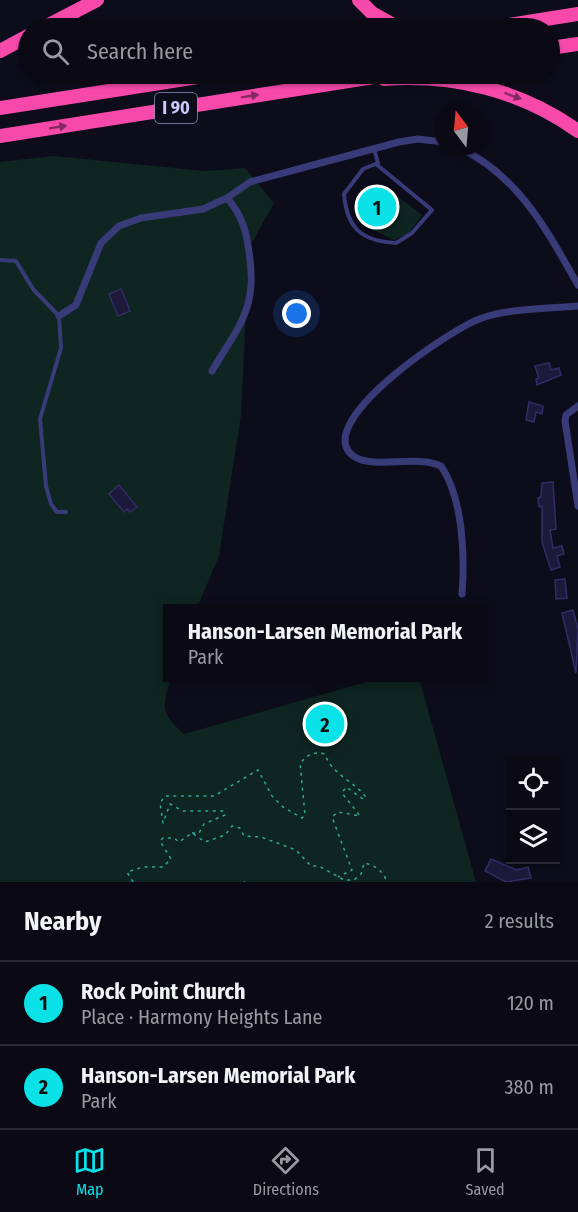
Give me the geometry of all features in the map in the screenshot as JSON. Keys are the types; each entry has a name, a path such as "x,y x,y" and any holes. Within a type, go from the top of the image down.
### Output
{"highway":[{"path":"62,18 97,0"},
{"path":"359,0 372,13 381,18"},
{"path":"553,18 578,14"},
{"path":"0,51 18,41"},
{"path":"560,46 578,44"},
{"name":"I 90","path":"0,108 152,84"},
{"name":"I 90","path":"0,136 327,84"},
{"path":"470,84 524,100 578,131"}],"street":[{"path":"59,316 76,305 101,243 119,226 141,218 192,212 227,198 250,182 418,139 434,141"},
{"path":"475,156 484,161 520,192 542,223 578,285"},
{"path":"212,371 245,315 253,284 246,228 236,208 227,198"},
{"path":"462,594 465,558 452,490 441,466 422,460 366,462 356,459 348,451 344,441 345,431 359,410 394,375 453,332 484,317 578,306"},
{"path":"578,406 566,414 565,421 578,506"}],"lane":[{"path":"374,149 378,164 376,164"},
{"path":"376,164 432,210 411,233 396,243 360,235 352,224 344,199 344,194 363,169 376,164"},
{"path":"0,260 16,261 33,289 59,316 61,348 40,419 45,486 51,504 57,512 66,512"}],"path":[{"path":"133,882 128,872 143,867 163,867 171,859 159,841 163,838 174,838 179,842 192,833 199,833 204,824 225,815 224,811 183,811 170,804 163,823 160,803 165,796 214,796 258,770 272,796 283,807 302,818 305,815 300,763 307,756 316,752 325,754 334,770 356,784 366,797 363,799 346,788 342,793 360,816 338,812 332,817 333,825 352,870 338,877"},
{"path":"192,833 205,842 225,835 232,826 240,828 244,836 261,837 296,850 311,866 326,868 338,877 354,880 362,874 364,863 373,865 384,874 387,882"}],"green space":[{"path":"54,156 205,171 245,168 274,203 249,248 241,415 219,556 199,604 163,604 163,682 170,682 165,709 167,715 184,734 366,682 420,682 476,882 0,882 0,162"},
{"path":"392,192 422,215 408,234 394,240 373,230 384,215 392,217 398,209 392,203"}],"building":[{"path":"368,186 375,192 381,188 391,196 390,204 396,209 391,216 384,211 375,223 359,210 368,199 362,194"},
{"path":"121,289 130,311 118,316 109,294"},
{"path":"549,363 551,370 559,368 561,375 537,385 536,379 539,378 535,366"},
{"path":"529,402 543,406 542,414 536,412 534,422 526,420"},
{"path":"553,482 556,529 550,530 553,548 562,546 564,554 557,556 560,567 551,570 542,542 542,506 539,507 538,498 541,497 542,483"},
{"path":"119,485 137,507 130,512 127,509 124,512 109,494"},
{"path":"565,579 567,598 556,599 555,580"},
{"path":"573,610 578,629 576,673 562,613"},
{"path":"491,859 517,870 528,867 531,878 506,882 485,871"}],"place":[{"name":"Rock Point Church","path":"377,207"},
{"name":"Hanson-Larsen Memorial Park","path":"325,724"}]}
